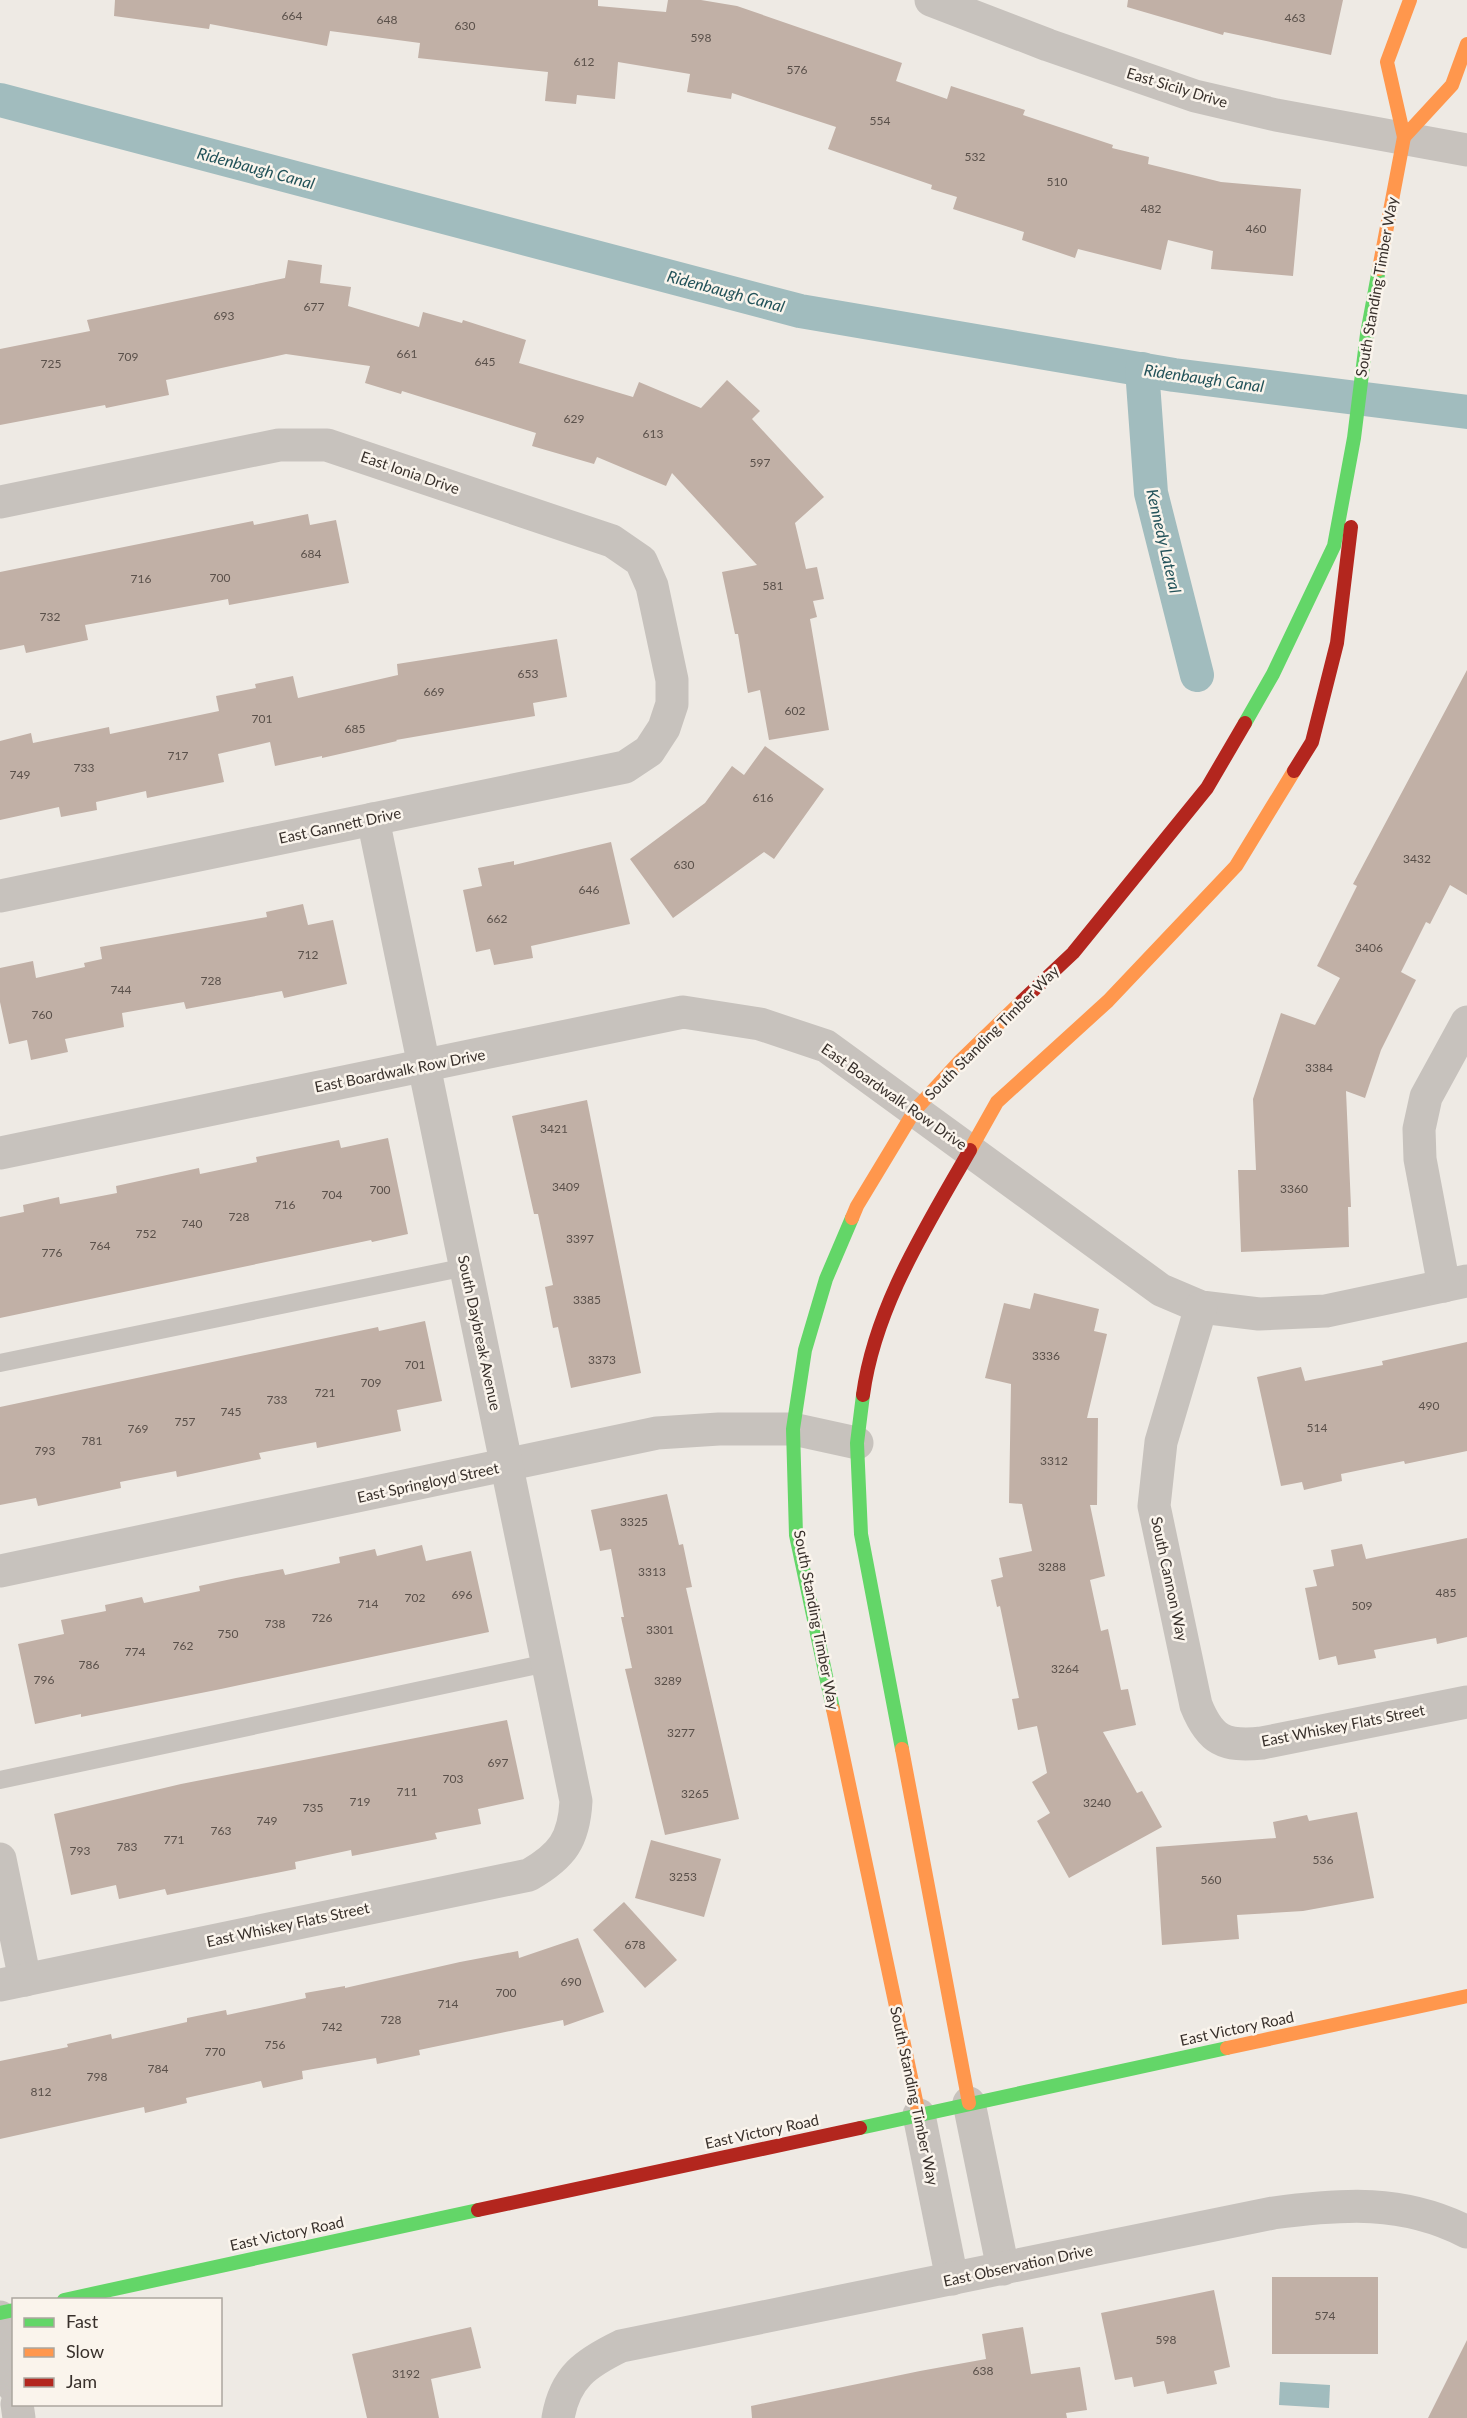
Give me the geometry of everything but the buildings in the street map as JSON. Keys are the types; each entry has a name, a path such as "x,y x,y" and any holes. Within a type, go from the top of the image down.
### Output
{"street":[{"name":"East Sicily Drive","path":"931,0 1048,45 1195,96 1276,115 1467,150"},
{"name":"South Standing Timber Way","path":"952,2279 796,1535 794,1429 805,1350 826,1279 857,1206 915,1110 960,1061 1073,953 1207,788 1273,674 1334,546 1354,438 1364,351 1404,137 1387,62 1410,0"},
{"path":"1404,137 1452,85 1467,44"},
{"name":"South Standing Timber Way","path":"1003,2269 969,2103 861,1534 857,1443 866,1374 889,1302 921,1236 968,1149 997,1102 1108,1001 1236,866 1312,742 1337,643 1351,545 1354,438"},
{"name":"East Ionia Drive","path":"0,502 279,445 327,445 612,541 641,561 652,586 672,680 672,704 664,728"},
{"name":"East Gannett Drive","path":"0,896 625,767 649,751 664,728"},
{"name":"South Daybreak Avenue","path":"373,819 576,1801 575,1824 565,1845"},
{"name":"East Boardwalk Row Drive","path":"0,1153 683,1012 760,1024 826,1046 1161,1290 1201,1307 1258,1314 1326,1311 1456,1284"},
{"path":"1456,1284 1420,1159 1419,1129 1426,1097 1467,1022"},
{"name":"South Cannon Way","path":"1201,1307 1161,1442 1154,1506 1196,1705 1204,1726 1219,1740"},
{"name":"East Springloyd Street","path":"0,1571 657,1433 719,1429 794,1429 857,1443"},
{"name":"East Whiskey Flats Street","path":"1219,1740 1240,1745 1262,1743 1467,1702"},
{"name":"East Whiskey Flats Street","path":"12,1982 529,1875 549,1863 565,1845"},
{"path":"0,1858 12,1982"},
{"name":"East Victory Road","path":"73,2298 1467,1996"},
{"name":"East Observation Drive","path":"558,2418 561,2400 576,2375 592,2360 621,2346 1274,2213 1334,2206 1392,2207 1446,2221 1467,2232"},
{"path":"0,2315 12,2377"}],"lane":[{"path":"0,1363 466,1267"},
{"path":"0,1780 547,1663"}],"water":[{"path":"1280,2382 1330,2385 1329,2408 1279,2405"}],"waterway":[{"name":"Ridenbaugh Canal","path":"0,100 800,311 1174,375 1467,412"},
{"name":"Kennedy Lateral","path":"1142,369 1151,493 1197,675"}],"traffic: fast":[{"path":"1245,723 1273,674 1334,546 1354,438 1367,334 1379,269"},
{"path":"833,1709 796,1535 793,1429 805,1350 826,1279 852,1218"},
{"path":"863,1395 857,1443 861,1534 902,1749"},
{"path":"860,2128 1227,2048"},
{"path":"73,2298 478,2210"},
{"path":"0,2313 12,2310"}],"traffic: slow":[{"path":"1379,269 1404,137 1387,62 1410,0"},
{"path":"1404,137 1452,85 1467,44"},
{"path":"970,1150 997,1102 1108,1001 1236,866 1294,771"},
{"path":"852,1218 915,1110 960,1061 1022,1001"},
{"path":"833,1709 919,2115"},
{"path":"902,1749 969,2103"},
{"path":"1227,2048 1467,1996"}],"traffic: jam":[{"path":"1294,771 1312,742 1337,643 1351,527"},
{"path":"1022,1001 1073,953 1207,788 1245,723"},
{"path":"863,1395 869,1362 891,1298 920,1237 970,1150"},
{"path":"478,2210 860,2128"}]}
